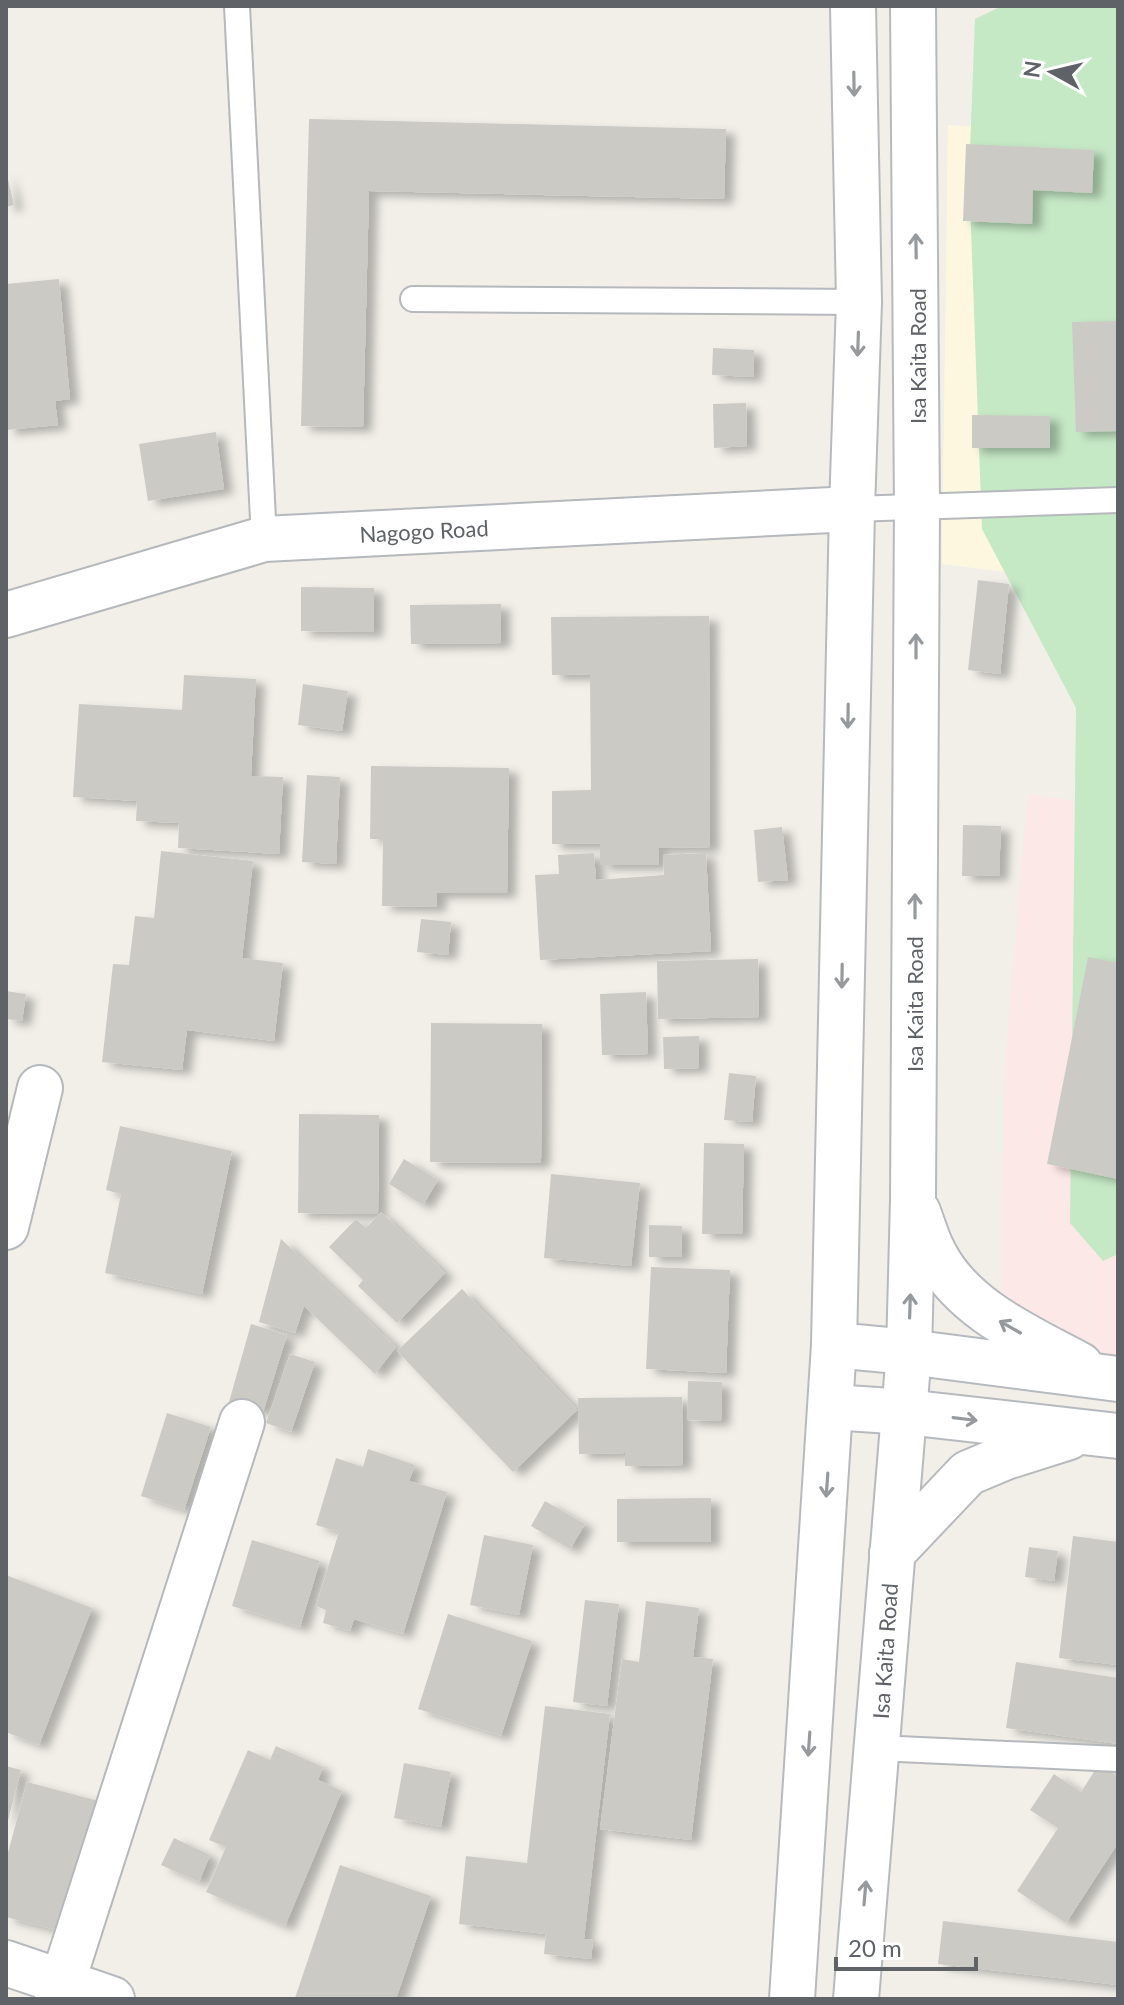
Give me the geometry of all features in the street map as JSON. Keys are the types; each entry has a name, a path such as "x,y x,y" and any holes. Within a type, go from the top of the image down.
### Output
{"main road":[{"path":"792,1999 834,1345 859,302 853,6"},
{"name":"Isa Kaita Road","path":"856,1999 909,1352 913,1200 917,507 913,6"},
{"name":"Nagogo Road","path":"6,615 264,539 852,509"},
{"path":"6,1227 40,1088"},
{"path":"913,1200 934,1255 962,1292 1003,1323 1110,1378"},
{"path":"834,1345 1110,1378"},
{"path":"832,1407 906,1412 1100,1434"},
{"path":"60,1991 242,1422"},
{"path":"892,1553 968,1473 1006,1457 1100,1434"},
{"path":"6,1963 60,1991 112,1999"}],"lane":[{"path":"237,6 264,539"},
{"path":"413,299 859,302"},
{"path":"852,509 1118,500"},
{"path":"877,1748 1118,1759"}],"shaded area":[{"path":"948,125 1118,136 1118,586 942,564"},
{"path":"1028,794 1118,807 1118,1369 1002,1297 1005,1063"}],"green space":[{"path":"1002,6 1118,6 1118,1254 1103,1261 1070,1223 1076,708 982,529 969,175 975,19"}],"building":[{"path":"309,119 726,129 724,199 369,191 363,427 301,426"},
{"path":"966,144 1094,150 1092,193 1033,190 1032,224 963,221"},
{"path":"6,171 14,205 6,207"},
{"path":"59,279 70,399 55,401 58,425 6,430 6,284"},
{"path":"1118,321 1118,431 1076,432 1072,322"},
{"path":"713,348 754,350 753,377 712,375"},
{"path":"746,403 747,446 714,448 713,404"},
{"path":"972,415 1050,416 1050,448 972,448"},
{"path":"216,432 224,489 148,501 139,444"},
{"path":"978,580 1009,584 1000,674 968,670"},
{"path":"301,587 374,588 374,632 301,631"},
{"path":"501,604 501,643 411,644 410,605"},
{"path":"709,616 710,847 658,848 659,865 600,865 600,844 552,844 552,791 591,790 590,675 552,675 551,617"},
{"path":"184,675 256,679 251,776 283,777 279,854 178,848 179,823 136,821 137,801 73,797 79,704 182,710"},
{"path":"303,684 348,691 342,731 298,725"},
{"path":"371,766 509,768 507,893 437,893 437,907 382,906 383,839 370,839"},
{"path":"307,775 340,777 336,864 302,862"},
{"path":"963,825 1001,826 999,876 962,876"},
{"path":"782,827 788,880 758,882 754,830"},
{"path":"161,851 253,861 242,958 283,963 274,1041 187,1030 182,1070 102,1062 113,964 129,965 135,916 154,918"},
{"path":"594,853 596,880 664,875 663,855 706,853 711,951 540,960 535,875 559,874 558,855"},
{"path":"421,919 451,922 448,955 417,952"},
{"path":"1088,957 1118,963 1118,1179 1047,1164"},
{"path":"758,959 759,1017 658,1019 657,961"},
{"path":"6,991 26,994 22,1021 6,1019"},
{"path":"646,992 648,1054 602,1055 600,994"},
{"path":"431,1023 542,1024 541,1163 430,1162"},
{"path":"699,1036 699,1068 664,1069 663,1037"},
{"path":"729,1073 756,1076 752,1122 724,1120"},
{"path":"299,1114 379,1115 378,1214 298,1213"},
{"path":"120,1126 232,1151 202,1294 105,1273 121,1194 106,1190"},
{"path":"704,1143 744,1144 742,1234 702,1234"},
{"path":"404,1159 438,1180 423,1205 389,1184"},
{"path":"551,1174 640,1183 631,1266 544,1258"},
{"path":"381,1212 445,1273 397,1323 358,1286 363,1280 329,1247 356,1219 366,1228"},
{"path":"649,1225 682,1226 682,1257 649,1257"},
{"path":"281,1239 396,1347 375,1374 304,1306 295,1333 259,1322"},
{"path":"651,1267 730,1270 726,1373 646,1369"},
{"path":"462,1289 577,1410 513,1472 397,1351"},
{"path":"251,1324 287,1335 263,1412 229,1402"},
{"path":"290,1354 315,1362 291,1432 266,1423"},
{"path":"688,1381 722,1382 721,1421 687,1420"},
{"path":"682,1397 683,1465 625,1466 625,1453 579,1454 578,1398"},
{"path":"167,1413 211,1427 184,1510 141,1496"},
{"path":"368,1449 415,1465 409,1481 447,1492 403,1634 354,1619 350,1631 323,1623 326,1610 316,1606 339,1532 316,1525 336,1458 363,1467"},
{"path":"711,1498 711,1542 617,1542 617,1499"},
{"path":"545,1501 585,1524 570,1549 531,1526"},
{"path":"484,1535 533,1545 519,1615 470,1605"},
{"path":"1073,1536 1118,1542 1118,1665 1059,1658"},
{"path":"252,1540 320,1561 300,1627 232,1606"},
{"path":"1029,1547 1058,1551 1054,1581 1025,1577"},
{"path":"6,1575 92,1608 39,1745 6,1732"},
{"path":"585,1600 619,1604 607,1706 573,1702"},
{"path":"646,1601 699,1608 693,1657 713,1659 691,1840 600,1829 622,1659 639,1662"},
{"path":"448,1614 532,1641 501,1736 418,1709"},
{"path":"1016,1662 1118,1678 1118,1744 1006,1728"},
{"path":"545,1706 610,1714 584,1939 593,1940 591,1959 544,1954 546,1934 459,1924 466,1856 527,1863"},
{"path":"276,1746 323,1767 318,1780 342,1791 285,1926 206,1892 226,1847 209,1840 248,1750 270,1760"},
{"path":"404,1763 451,1772 441,1827 394,1818"},
{"path":"1099,1764 1118,1777 1118,1843 1066,1923 1017,1891 1058,1828 1030,1810 1054,1774 1081,1792"},
{"path":"6,1766 21,1770 7,1824 6,1823"},
{"path":"27,1782 102,1802 68,1933 6,1917 6,1860"},
{"path":"174,1838 210,1855 199,1882 161,1865"},
{"path":"340,1865 431,1896 396,1999 295,1998"},
{"path":"943,1921 1118,1942 1118,1985 938,1964"}]}
